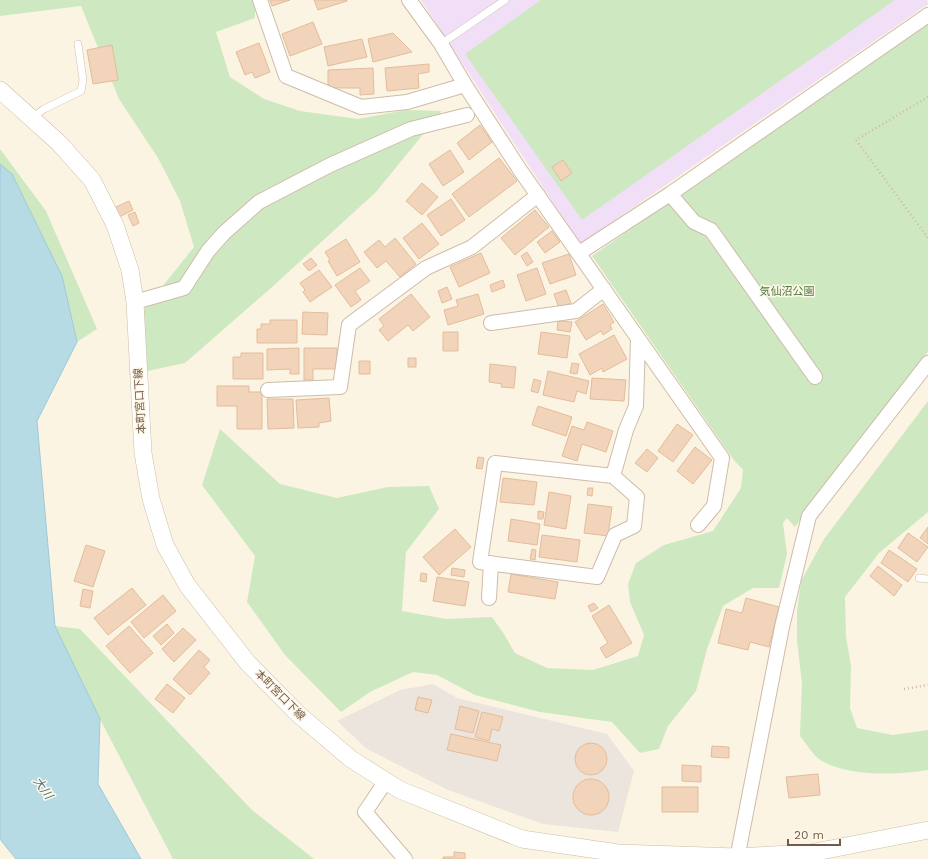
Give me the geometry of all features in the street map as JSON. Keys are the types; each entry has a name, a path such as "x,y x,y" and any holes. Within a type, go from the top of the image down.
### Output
{"street":[{"path":"260,0 286,76 361,107 407,102 465,85"},
{"path":"409,0 441,44 465,85 538,195 722,458 714,506 698,525"},
{"path":"579,253 670,194 928,15"},
{"name":"本町宮口下線","path":"0,90 59,144 92,180 115,225 130,270 136,302 143,453 151,499 166,545 187,585 246,662 298,714 351,759 400,790 522,838 618,853 737,858 810,853 928,830"},
{"path":"136,302 184,288 208,251 224,233 260,202 330,165 411,129 467,115"},
{"path":"670,194 694,222 711,230 815,377"},
{"path":"268,390 340,387 349,325 426,268 472,247 538,195"},
{"path":"491,322 576,311 604,289"},
{"path":"613,476 626,430 636,406 638,339"},
{"path":"737,858 782,627 809,516 928,363"},
{"path":"495,463 613,476 637,497 634,526 615,535 597,577 480,562 495,463"},
{"path":"489,598 491,564"},
{"path":"386,781 365,812 405,859"}],"lane":[{"path":"441,44 505,0"},
{"path":"31,118 44,108 81,91 83,80 78,44"},
{"path":"919,578 928,579"}],"path":[{"path":"928,97 856,140 928,238"},
{"path":"904,689 928,685"}],"shaded area":[{"path":"421,0 927,0 928,4 580,244"},
{"path":"433,684 457,698 607,734 634,771 618,832 543,824 448,790 367,749 337,721 400,690"}],"green space":[{"path":"0,0 255,0 255,18 216,32 230,77 264,99 300,111 358,119 406,110 442,111 376,192 271,288 185,363 129,375 137,318 194,247 180,201 158,158 119,99 81,6 0,16"},
{"path":"541,0 895,0 582,220 465,54"},
{"name":"気仙沼公園","path":"928,22 928,352 842,461 795,527 787,518 783,523 787,554 779,588 753,588 723,606 707,649 696,691 668,726 659,749 640,753 612,722 540,712 475,695 437,675 413,672 370,692 341,712 285,655 247,602 255,556 202,485 220,429 280,484 337,498 388,487 429,486 439,509 406,552 402,611 446,619 492,617 515,653 547,668 593,670 638,656 644,635 630,602 628,584 636,563 664,545 713,531 741,488 743,470 733,459 592,256"},
{"path":"0,149 46,211 97,329 77,342 62,276 12,174 0,164"},
{"path":"928,401 928,512 879,553 845,597 846,637 851,665 850,708 857,728 893,735 928,730 928,770 888,774 846,770 819,759 800,736 802,684 797,640 797,612 801,581 824,539"},
{"path":"55,626 80,629 252,810 314,859 173,859 100,719"}],"water":[{"name":"大川","path":"0,164 12,174 62,276 77,342 37,421 55,626 100,719 98,784 141,859 16,859 0,839"}],"building":[{"path":"270,0 290,0 272,6"},
{"path":"314,0 347,0 347,1 318,10"},
{"path":"313,22 322,44 290,56 282,34"},
{"path":"393,33 412,52 373,62 368,39"},
{"path":"362,39 367,57 328,66 324,47"},
{"path":"259,43 270,72 255,78 252,72 245,75 236,52"},
{"path":"112,45 118,80 93,84 87,50"},
{"path":"429,64 429,72 418,74 419,88 387,91 385,68"},
{"path":"373,68 374,94 360,95 360,88 328,88 328,70"},
{"path":"480,125 492,142 469,160 457,143"},
{"path":"450,150 464,172 443,186 429,164"},
{"path":"499,158 517,181 469,217 452,194"},
{"path":"563,160 572,173 561,181 552,167"},
{"path":"422,183 438,197 422,215 406,201"},
{"path":"451,199 465,220 441,236 427,215"},
{"path":"129,201 133,210 119,217 114,208"},
{"path":"535,210 549,227 515,255 501,238"},
{"path":"135,212 139,223 133,226 128,215"},
{"path":"422,223 439,244 419,259 403,238"},
{"path":"552,231 560,242 545,253 537,242"},
{"path":"395,238 416,264 400,277 386,261 377,268 364,252 379,240 385,247"},
{"path":"346,239 360,262 337,276 328,261 330,260 325,252"},
{"path":"527,252 533,262 527,266 521,256"},
{"path":"481,253 490,273 459,287 450,267"},
{"path":"569,254 576,275 550,284 542,263"},
{"path":"311,258 317,265 309,271 303,264"},
{"path":"360,268 370,281 355,291 361,300 351,307 335,285"},
{"path":"537,268 546,294 526,301 517,275"},
{"path":"319,270 332,287 310,302 303,292 305,290 300,283"},
{"path":"503,280 505,287 492,292 490,285"},
{"path":"447,287 452,299 442,303 438,291"},
{"path":"566,290 571,303 559,308 554,294"},
{"path":"411,294 430,317 413,331 408,325 388,341 379,330 384,326 379,319"},
{"path":"478,294 484,314 448,325 444,310 458,306 456,300"},
{"path":"603,304 614,322 610,325 612,329 603,335 601,331 586,340 575,322"},
{"path":"303,312 328,313 327,335 302,334"},
{"path":"270,320 297,320 297,343 257,343 257,329 261,329 261,324 270,324"},
{"path":"558,321 572,322 570,332 557,330"},
{"path":"443,332 458,332 458,351 443,351"},
{"path":"541,332 570,336 567,358 538,354"},
{"path":"614,335 627,359 603,372 602,368 590,375 579,354"},
{"path":"299,348 299,374 290,374 290,369 267,370 267,349"},
{"path":"304,348 337,348 337,369 313,369 313,380 304,380"},
{"path":"241,353 263,353 263,379 233,379 233,357 241,357"},
{"path":"408,358 416,358 416,367 408,367"},
{"path":"359,361 370,361 370,374 359,374"},
{"path":"572,363 579,364 577,374 570,373"},
{"path":"490,364 516,367 514,388 501,387 502,384 489,382"},
{"path":"548,371 589,381 586,394 577,391 574,402 543,395"},
{"path":"592,378 626,380 624,401 590,399"},
{"path":"534,379 541,381 538,393 531,391"},
{"path":"217,386 249,386 249,392 262,392 262,429 237,429 237,406 217,406"},
{"path":"329,398 331,421 319,423 319,427 298,428 296,400"},
{"path":"267,399 293,399 294,428 268,429"},
{"path":"538,406 572,417 566,436 532,425"},
{"path":"587,422 613,431 606,452 582,444 577,461 562,456 572,426 584,430"},
{"path":"677,424 693,435 673,462 658,451"},
{"path":"695,447 712,460 693,484 677,471"},
{"path":"647,449 658,458 647,472 635,463"},
{"path":"478,457 484,458 482,469 476,468"},
{"path":"503,478 537,482 534,505 500,502"},
{"path":"588,488 593,488 592,496 587,495"},
{"path":"549,492 571,496 566,529 544,525"},
{"path":"588,504 612,507 608,536 584,533"},
{"path":"538,511 544,512 543,519 538,519"},
{"path":"511,519 540,524 537,545 508,541"},
{"path":"928,527 928,544 920,538"},
{"path":"455,529 471,547 439,575 423,557"},
{"path":"908,533 928,547 917,562 898,548"},
{"path":"542,535 580,540 577,562 539,557"},
{"path":"86,545 105,551 93,587 74,581"},
{"path":"532,549 536,550 535,560 530,559"},
{"path":"889,550 917,569 908,582 881,563"},
{"path":"878,566 902,585 894,596 870,576"},
{"path":"452,568 465,570 464,577 451,575"},
{"path":"421,573 427,574 426,582 420,581"},
{"path":"511,574 558,582 555,599 508,592"},
{"path":"437,577 469,582 465,606 433,601"},
{"path":"132,588 146,605 108,635 94,618"},
{"path":"83,589 93,591 90,608 80,606"},
{"path":"163,595 176,611 144,638 131,622"},
{"path":"746,598 779,607 769,647 750,642 748,650 718,643 726,609 742,613"},
{"path":"594,603 598,608 591,612 588,606"},
{"path":"609,605 632,643 606,658 600,648 608,643 592,616"},
{"path":"167,624 174,633 161,645 153,636"},
{"path":"129,626 153,653 130,673 106,646"},
{"path":"183,628 196,640 174,662 162,649"},
{"path":"199,650 210,660 204,667 210,673 190,695 173,679"},
{"path":"167,684 185,698 173,713 155,699"},
{"path":"418,697 432,700 428,713 415,710"},
{"path":"460,706 479,711 473,733 455,729"},
{"path":"482,712 503,717 499,731 492,729 489,741 475,737"},
{"path":"451,734 501,745 497,761 447,750"},
{"path":"591,743 602,748 607,759 602,770 591,775 580,770 575,759 580,748"},
{"path":"712,746 729,747 729,758 711,757"},
{"path":"682,765 701,766 701,782 682,781"},
{"path":"818,774 820,795 789,798 786,777"},
{"path":"595,779 604,784 608,790 608,804 604,810 595,815 587,815 578,810 574,804 573,793 578,784 584,780"},
{"path":"662,787 698,787 698,812 662,812"},
{"path":"454,852 465,853 465,859 443,859 443,857 454,857"}]}
